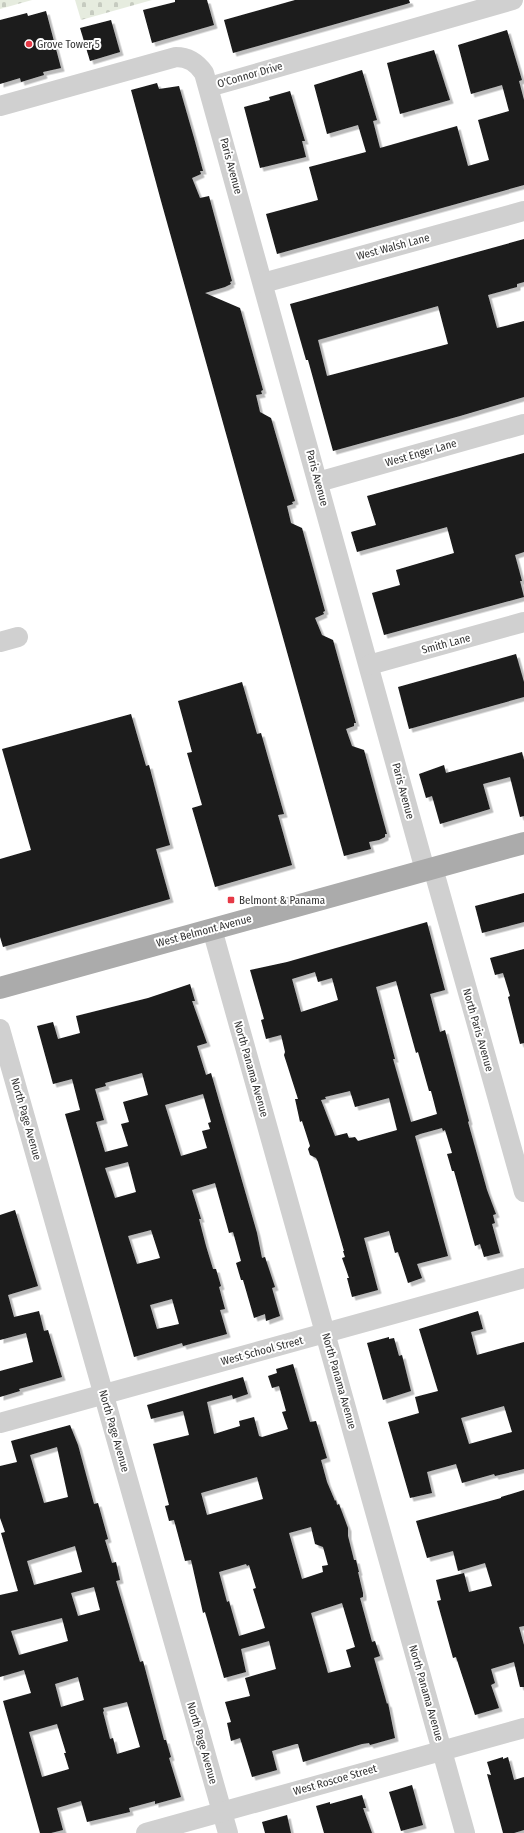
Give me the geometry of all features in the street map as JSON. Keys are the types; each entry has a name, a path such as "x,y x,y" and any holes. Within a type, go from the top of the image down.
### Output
{"main road":[{"name":"West Belmont Avenue","path":"0,988 524,843"}],"street":[{"name":"O'Connor Drive","path":"0,106 176,57 190,59 197,64 204,73 209,87 513,0"},
{"name":"Paris Avenue","path":"209,87 369,665 429,869"},
{"name":"West Walsh Lane","path":"263,283 524,211"},
{"name":"West Enger Lane","path":"318,482 524,424"},
{"name":"Smith Lane","path":"369,665 524,622"},
{"name":"North Paris Avenue","path":"429,869 524,1192"},
{"name":"North Panama Avenue","path":"212,929 465,1833"},
{"name":"North Page Avenue","path":"0,1029 228,1833"},
{"name":"West School Street","path":"0,1423 524,1278"},
{"name":"West Roscoe Street","path":"146,1833 524,1728"}],"green space":[{"path":"0,0 32,0 0,9"},
{"path":"75,0 152,0 81,20"}],"building":[{"path":"175,0 207,0 214,25 152,43 143,10 175,2"},
{"path":"295,0 409,0 410,3 233,53 224,20"},
{"name":"Grove Tower 5","path":"46,11 61,68 43,72 44,75 21,82 20,78 0,84 0,20 27,13 28,16"},
{"path":"111,20 120,52 90,61 80,28"},
{"path":"507,30 522,80 519,81 524,100 524,185 277,254 266,214 318,200 309,167 366,152 358,125 327,134 314,85 362,70 377,120 373,121 380,148 457,126 468,166 489,160 478,120 509,111 502,85 471,94 458,45"},
{"path":"434,50 450,100 400,114 387,63"},
{"path":"157,83 159,89 179,86 194,138 203,171 200,171 201,174 192,178 200,198 209,196 232,281 230,282 231,284 225,287 205,293 240,308 263,390 261,391 262,394 256,395 260,412 271,418 295,501 292,502 293,504 287,506 291,523 302,528 325,611 323,612 324,614 315,618 322,635 333,640 356,723 354,723 354,726 346,729 352,746 364,750 387,834 379,840 369,842 371,849 344,856 161,201 131,90"},
{"path":"290,91 305,141 302,141 306,157 260,168 244,107 270,100 269,97"},
{"path":"524,239 524,282 517,284 517,287 488,295 497,328 524,321 524,397 333,451 308,360 306,360 290,304","holes":["438,306 448,344 327,376 318,340"]},
{"path":"524,453 524,552 515,555 522,581 520,581 524,597 384,635 372,593 400,585 396,570 454,553 447,527 357,552 351,532 376,525 367,496"},
{"path":"516,654 524,682 524,697 409,729 398,687"},
{"path":"242,682 257,734 261,733 284,814 278,815 292,865 215,887 192,808 202,805 187,753 192,752 178,701"},
{"path":"131,714 146,766 149,765 170,845 156,849 170,899 3,947 0,937 0,859 31,850 2,749"},
{"path":"522,752 524,760 524,816 520,817 510,777 483,784 490,809 440,824 432,796 426,798 419,774 444,765 446,773"},
{"path":"524,893 524,922 482,933 475,906"},
{"path":"427,922 445,990 430,994 440,1032 445,1030 469,1121 468,1122 487,1190 496,1214 493,1215 495,1223 492,1224 500,1253 484,1257 480,1244 475,1246 454,1171 452,1171 447,1154 452,1153 445,1130 443,1131 442,1128 420,1134 415,1136 448,1256 417,1264 422,1278 408,1283 398,1252 395,1253 389,1231 364,1238 378,1290 352,1297 347,1278 349,1278 342,1258 345,1257 344,1251 318,1162 316,1158 310,1155 308,1149 310,1146 302,1121 300,1122 295,1099 298,1099 284,1055 285,1052 281,1035 266,1039 261,1020 264,1019 250,970 287,962","holes":["315,972 318,982 332,978 338,1000 301,1012 292,979","396,981 416,1053 418,1052 437,1114 411,1122 393,1059 395,1059 376,987","350,1091 355,1107 389,1098 397,1130 358,1141 355,1137 349,1138 347,1133 335,1136 321,1100 326,1099 325,1097"]},
{"path":"524,949 524,1043 520,1044 508,997 510,996 503,973 495,975 490,958"},
{"path":"190,984 195,1001 192,1001 207,1043 197,1046 206,1075 211,1073 257,1233 262,1258 265,1257 275,1287 272,1288 280,1316 266,1321 265,1314 254,1318 243,1280 241,1280 236,1263 241,1261 233,1232 229,1233 215,1183 192,1190 201,1219 199,1219 206,1246 213,1269 216,1269 221,1286 219,1287 225,1309 220,1310 227,1334 183,1346 182,1343 134,1357 65,1114 80,1110 72,1079 53,1084 37,1026 53,1022 58,1039 80,1033 76,1016 148,998","holes":["142,1073 148,1095 123,1102 129,1122 121,1124 128,1146 105,1152 96,1122 104,1120 95,1089 106,1086 105,1083","203,1094 211,1122 208,1123 210,1129 202,1131 207,1148 181,1156 165,1105","128,1162 136,1192 115,1198 105,1168","151,1230 160,1258 137,1264 128,1236","172,1299 179,1324 157,1329 150,1305"]},
{"path":"15,1210 38,1286 8,1295 14,1317 39,1311 44,1331 48,1330 62,1377 19,1389 20,1391 0,1397 0,1371 33,1362 26,1333 0,1340 0,1215"},
{"path":"478,1311 483,1329 471,1332 477,1355 524,1342 524,1469 495,1476 494,1474 462,1483 456,1464 427,1472 432,1493 410,1498 388,1422 419,1413 415,1397 438,1391 419,1329","holes":["504,1406 512,1432 469,1444 461,1418"]},
{"path":"389,1337 389,1339 394,1338 399,1356 402,1355 411,1391 383,1400 367,1343"},
{"path":"293,1364 310,1422 316,1421 327,1458 321,1460 327,1482 337,1505 339,1504 348,1528 348,1536 354,1560 356,1560 363,1593 363,1597 360,1598 372,1642 375,1641 380,1656 374,1658 387,1704 388,1703 395,1738 370,1745 369,1743 362,1744 303,1762 298,1744 296,1744 272,1751 277,1770 252,1777 240,1738 231,1741 227,1723 231,1722 225,1702 250,1696 245,1678 276,1669 269,1641 241,1649 246,1672 224,1678 205,1612 203,1613 191,1560 185,1561 174,1520 169,1521 165,1506 169,1505 153,1444 189,1435 183,1411 151,1419 147,1405 243,1377 248,1394 233,1399 232,1395 207,1402 214,1434 240,1426 239,1421 254,1417 259,1436 262,1437 288,1429 282,1412 286,1411 279,1386 272,1388 268,1376 277,1373 276,1369","holes":["257,1477 263,1499 207,1515 201,1493","311,1527 315,1544 323,1547 328,1565 322,1566 323,1572 302,1579 289,1533","246,1564 247,1566 249,1565 256,1588 253,1589 265,1628 239,1636 229,1601 227,1602 219,1572","342,1603 355,1647 346,1650 351,1667 328,1673 311,1613"]},
{"path":"70,1425 78,1445 94,1504 98,1503 108,1539 105,1540 112,1563 116,1562 120,1580 116,1581 140,1662 143,1661 181,1797 155,1804 155,1801 129,1808 130,1812 87,1822 81,1801 57,1808 63,1830 51,1833 40,1833 3,1701 31,1693 24,1670 0,1677 0,1595 18,1591 1,1533 5,1532 0,1518 0,1466 17,1462 11,1441","holes":["57,1447 68,1497 44,1503 30,1455","75,1546 82,1572 34,1585 27,1561","94,1587 100,1610 78,1616 71,1593","62,1618 68,1641 19,1655 11,1631","78,1677 84,1700 61,1707 55,1684","127,1702 140,1747 117,1754 113,1738 110,1739 103,1708","57,1724 66,1753 64,1753 69,1769 42,1777 29,1732"]},
{"path":"524,1490 524,1626 519,1627 524,1645 524,1687 520,1687 514,1662 491,1669 495,1683 491,1685 499,1708 475,1715 456,1657 453,1658 437,1601 441,1600 436,1580 464,1573 469,1592 492,1586 485,1563 458,1571 453,1551 427,1558 416,1521 501,1498"},
{"path":"503,1757 503,1759 508,1757 514,1780 524,1777 524,1830 514,1833 503,1833 487,1774 491,1775 487,1762"},
{"path":"412,1785 423,1825 401,1831 389,1792"},
{"path":"362,1795 366,1808 363,1808 372,1833 324,1833 316,1806 330,1802 330,1804"},
{"path":"287,1815 291,1833 265,1833 262,1822"}],"place":[{"name":"Grove Tower 5","path":"29,44"},
{"name":"Belmont & Panama","path":"231,900"}]}
